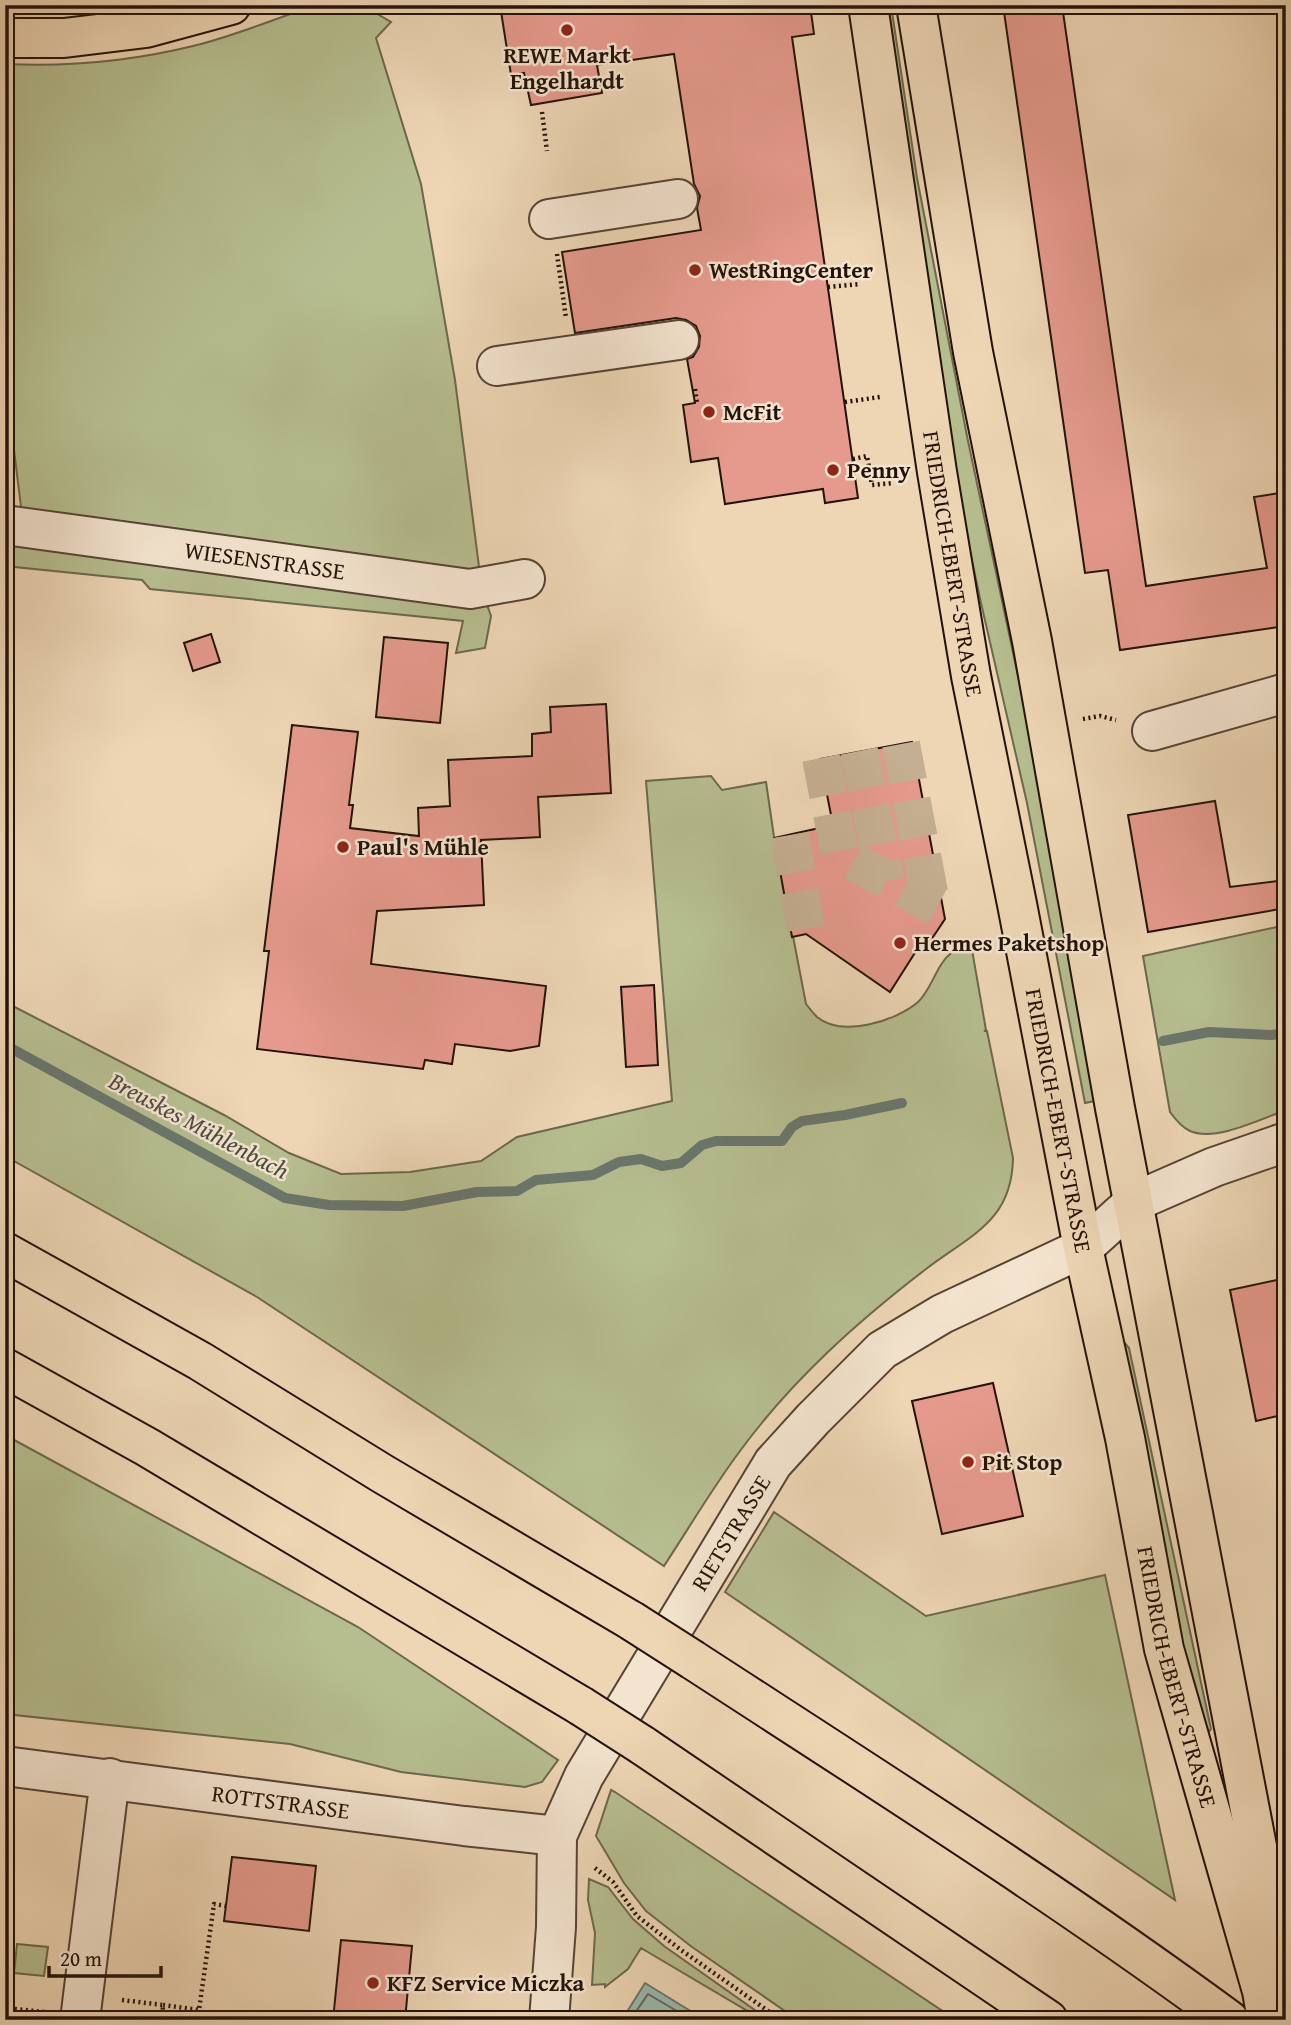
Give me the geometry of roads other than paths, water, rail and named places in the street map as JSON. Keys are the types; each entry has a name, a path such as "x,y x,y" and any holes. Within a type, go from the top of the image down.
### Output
{"main road":[{"path":"5,38 64,38 146,28 231,5"},
{"name":"FRIEDRICH-EBERT-STRASSE","path":"868,5 937,472 969,663 1083,1248 1125,1438 1164,1648 1262,1991 1267,2020"},
{"name":"FRIEDRICH-EBERT-STRASSE","path":"916,5 973,352 1048,726 1115,1108 1278,1908 1286,1996"},
{"path":"5,1252 200,1361 383,1474 632,1621 933,1816 1145,1958 1228,2020"},
{"path":"5,1368 147,1447 581,1706 1048,2020"}],"street":[{"path":"550,219 678,199"},
{"path":"497,366 679,340"},
{"name":"WIESENSTRASSE","path":"5,525 470,589 525,579"},
{"path":"1152,731 1286,693"},
{"name":"RIETSTRASSE","path":"550,2020 556,1927 557,1836 584,1776 774,1463 805,1427 882,1350 942,1314 1083,1248 1134,1202 1213,1167 1286,1142"},
{"name":"ROTTSTRASSE","path":"5,1766 557,1836"},
{"path":"80,2020 110,1778"}],"water":[{"path":"645,1983 705,2020 632,2020 625,2015"}],"waterway":[{"name":"Breuskes Mühlenbach","path":"1163,1041 1209,1032 1271,1035 1286,1033"},
{"name":"Breuskes Mühlenbach","path":"5,1045 285,1198 329,1205 403,1206 477,1192 517,1191 536,1180 593,1175 619,1162 641,1159 662,1166 681,1163 702,1145 716,1141 782,1141 792,1127 802,1121 902,1103"}],"tunnel":[{"path":"901,744 931,903"},
{"path":"859,751 886,881"},
{"path":"821,758 840,855 943,910"},
{"path":"790,835 807,934"}],"place":[{"name":"REWE Markt Engelhardt","path":"567,30"},
{"name":"WestRingCenter","path":"695,270"},
{"name":"McFit","path":"709,412"},
{"name":"Penny","path":"833,470"},
{"name":"Paul's Mühle","path":"343,847"},
{"name":"Hermes Paketshop","path":"900,943"},
{"name":"Pit Stop","path":"968,1462"},
{"name":"KFZ Service Miczka","path":"373,1983"}]}
